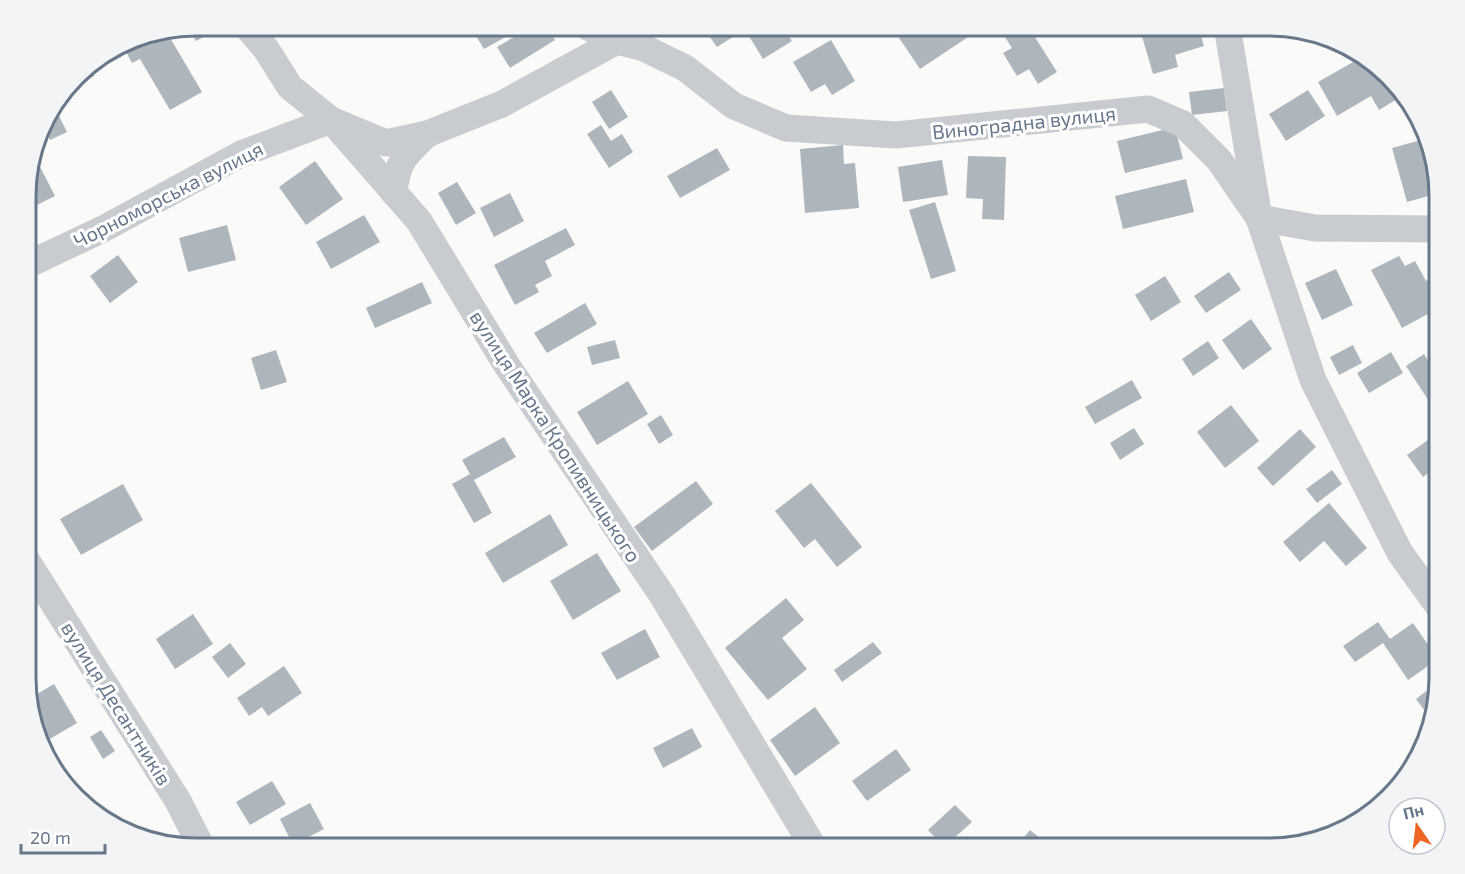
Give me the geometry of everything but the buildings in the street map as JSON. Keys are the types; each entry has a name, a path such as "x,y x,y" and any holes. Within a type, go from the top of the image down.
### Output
{"street":[{"path":"331,120 386,143 427,134 502,104 622,36"},
{"name":"Виноградна вулиця","path":"630,36 644,48 685,68 734,106 786,128 896,135 1148,109 1183,124 1219,160 1259,218"},
{"path":"1229,36 1259,218 1313,380 1400,553 1429,593"},
{"name":"вулиця Марка Кропивницького","path":"262,38 290,87 331,120 418,221 506,364 662,595 808,838"},
{"name":"Чорноморська вулиця","path":"36,261 103,229 241,154 331,120"},
{"path":"394,193 396,169 404,156 427,134"},
{"path":"1259,218 1315,228 1429,229"},
{"name":"вулиця Десантників","path":"36,575 178,801 196,838"}]}
